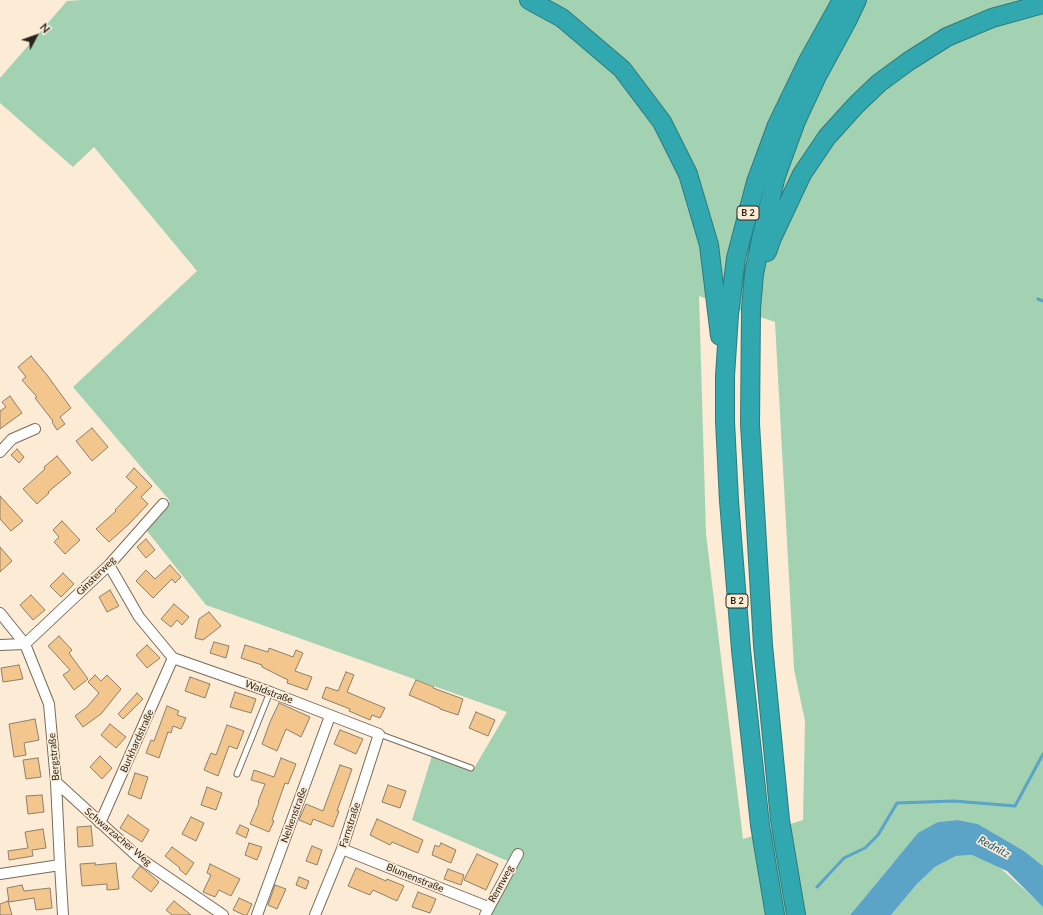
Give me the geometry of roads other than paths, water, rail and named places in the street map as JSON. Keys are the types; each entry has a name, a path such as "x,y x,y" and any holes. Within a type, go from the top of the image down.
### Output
{"highway":[{"path":"529,0 562,18 622,69 662,122 688,174 709,245 724,376"},
{"name":"B 2","path":"774,915 760,825 741,650 730,509 724,376 736,258 756,182 777,125 808,61 842,0"},
{"name":"B 2","path":"796,915 780,820 763,645 751,432 751,309 754,274 776,176 796,121 817,76 857,0"},
{"path":"751,309 763,264 772,238 802,174 827,137 856,105 880,83 909,61 947,37 992,18 1043,4"}],"street":[{"path":"0,452 12,439 35,429"},
{"name":"Ginsterweg","path":"25,644 108,565 163,504"},
{"path":"108,565 139,617 173,658"},
{"name":"Bergstraße","path":"0,613 25,644 49,704 56,782 63,915"},
{"path":"0,645 25,644"},
{"name":"Waldstraße","path":"173,658 270,692 379,734"},
{"name":"Burkhardstraße","path":"100,823 173,658"},
{"name":"Nelkenstraße","path":"257,915 330,716"},
{"name":"Farnstraße","path":"316,915 342,849 379,734"},
{"name":"Schwarzacher Weg","path":"56,782 138,857 222,915"},
{"name":"Blumenstraße","path":"342,849 486,911"},
{"name":"Rennweg","path":"486,911 518,854"},
{"path":"0,874 60,865"}],"lane":[{"path":"237,774 270,692"},
{"name":"Waldstraße","path":"379,734 471,768"}],"water":[{"name":"Rednitz","path":"958,820 978,824 1024,851 1043,866 1043,907 1007,871 972,855 956,856 935,867 917,884 891,915 850,915 918,833 938,822"}],"waterway":[{"path":"1038,299 1043,301"},
{"path":"817,887 844,858 865,848 878,835 897,803 954,801 1015,806 1043,754"}]}
